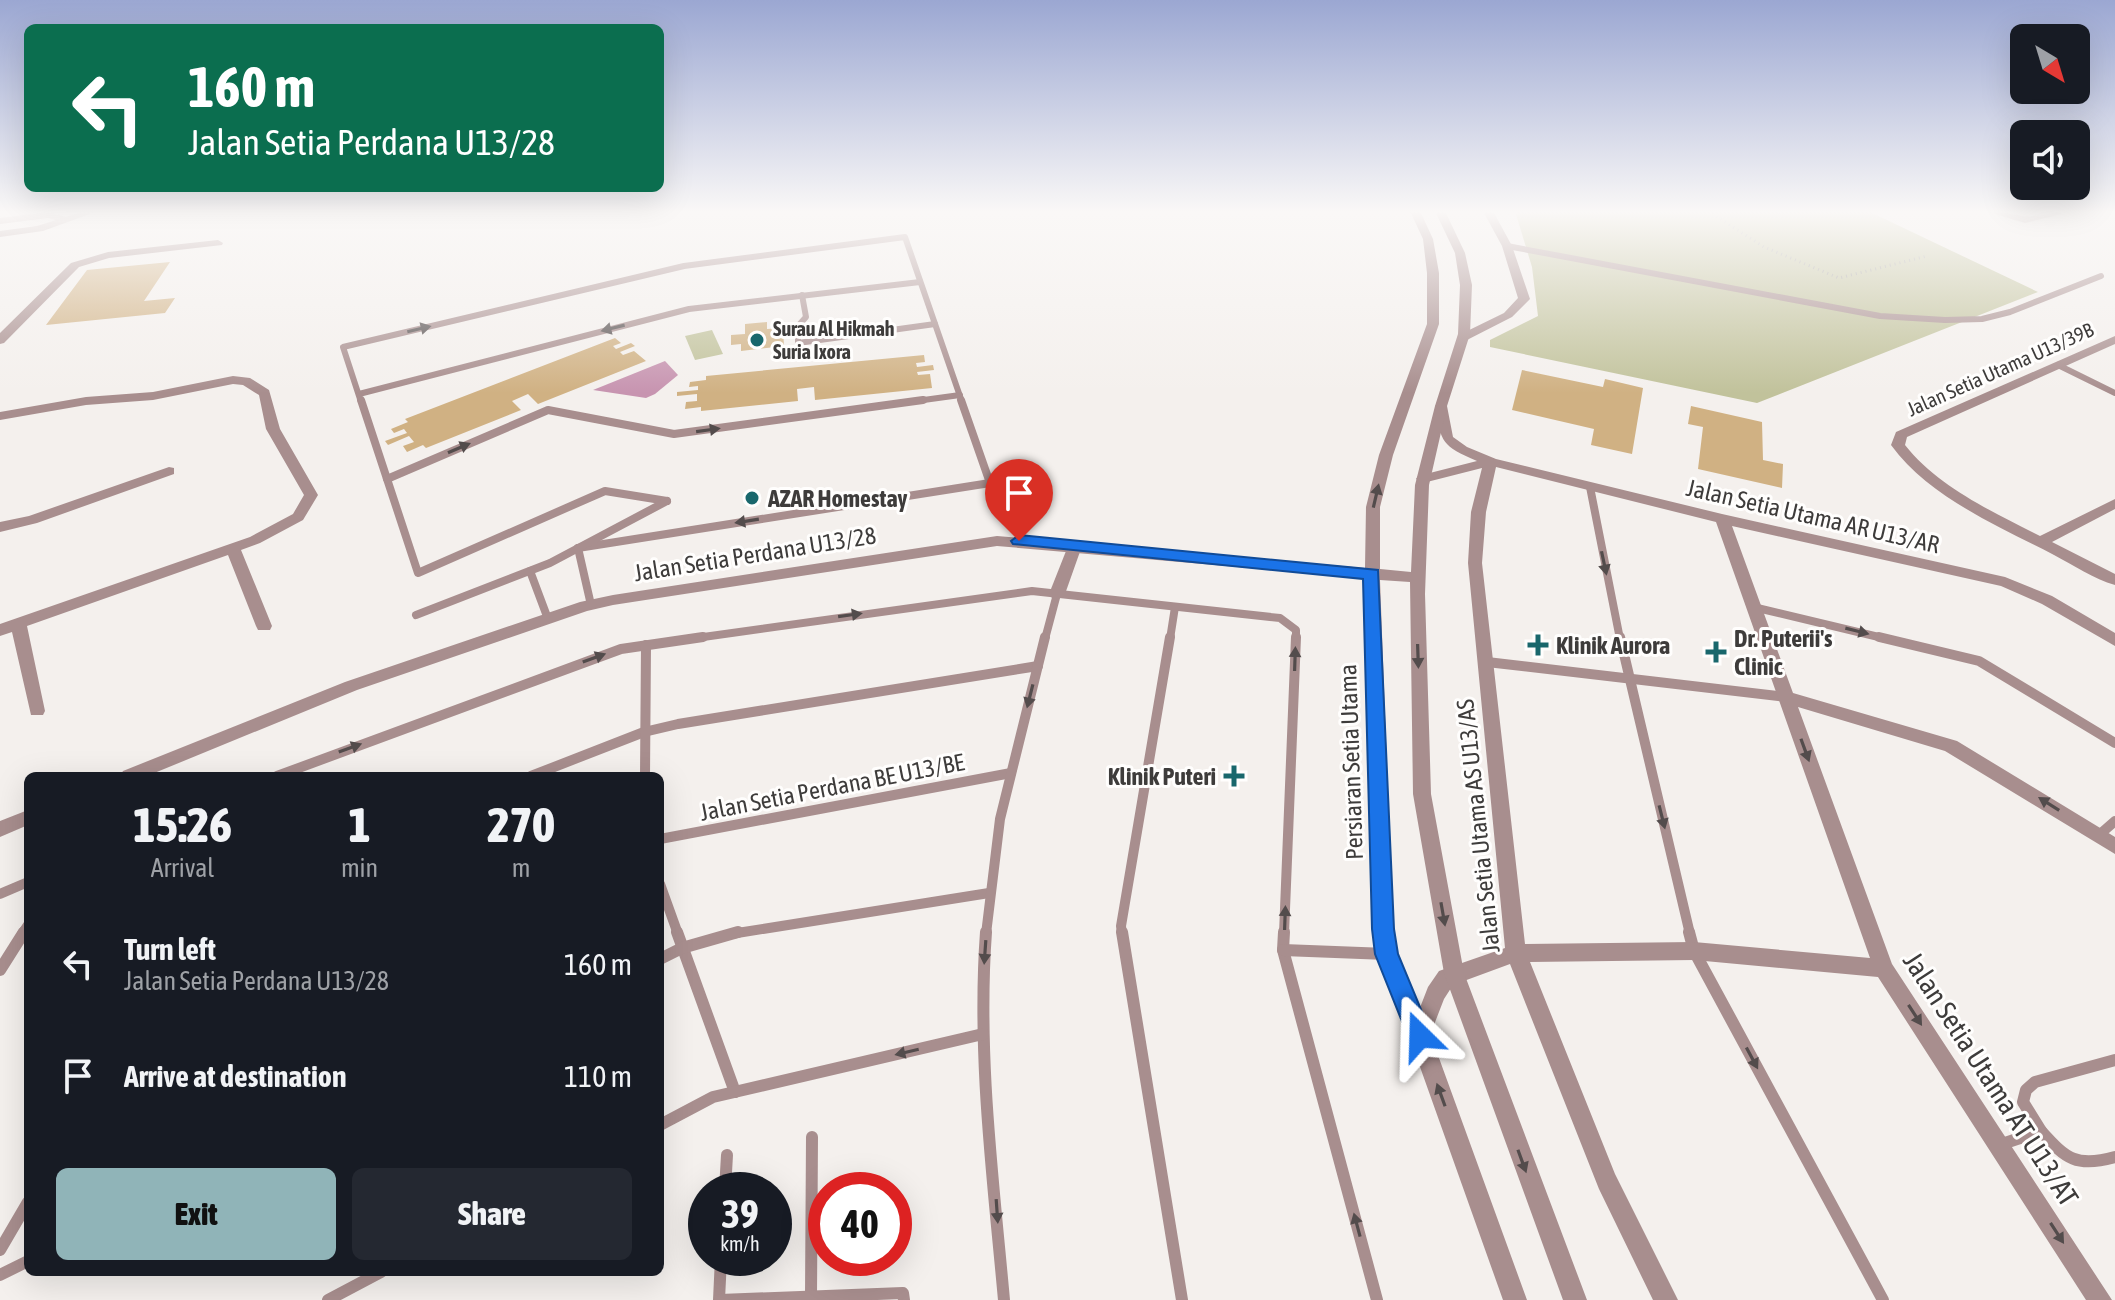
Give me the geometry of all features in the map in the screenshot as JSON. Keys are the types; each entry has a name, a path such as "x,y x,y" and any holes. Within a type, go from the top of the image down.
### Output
{"street":[{"path":"0,340 68,272"},
{"name":"Persiaran Setia Utama","path":"1431,272 1433,324 1386,455 1373,507 1372,574 1382,914 1387,954 1420,1036 1515,1300"},
{"path":"1464,272 1466,285 1463,338 1441,406 1423,479 1417,578 1422,794 1454,973 1575,1300"},
{"path":"1463,338 1508,315 1524,299 1515,272"},
{"name":"Jalan Setia Utama U13/39B","path":"2042,541 1922,474 1904,458 1898,445 1901,435 2115,340"},
{"path":"0,416 86,401 153,396 233,380 256,386 265,393 273,429 311,495 298,517 280,529 0,630"},
{"path":"1441,406 1447,438 1462,450 1491,462"},
{"path":"1423,479 1491,462"},
{"name":"Jalan Setia Utama AR U13/AR","path":"1491,462 1722,519 2005,582 2047,600 2115,640"},
{"name":"Jalan Setia Utama AS U13/AS","path":"1491,462 1480,493 1475,526 1475,563 1516,953 1607,1181 1666,1300"},
{"path":"0,527 32,520 169,471"},
{"path":"2042,541 2115,503"},
{"name":"Jalan Setia Utama AT U13/AT","path":"1722,519 1884,968 2100,1300"},
{"name":"Jalan Setia Perdana U13/28","path":"139,772 351,686 591,605 997,541 1417,578"},
{"path":"2042,541 2115,580"},
{"path":"1057,594 1075,546"},
{"path":"233,548 264,626"},
{"path":"18,623 37,711"},
{"path":"1786,697 1951,746 2115,846"},
{"path":"0,829 24,819"},
{"path":"1420,1036 1439,985 1454,973 1516,953 1694,951 1884,968"}],"lane":[{"path":"416,615 530,571 667,501 605,491 418,573 343,347 660,272"},
{"path":"578,548 990,483 917,272"},
{"path":"1644,272 1880,316 1945,320 1982,319 2010,312 2101,276"},
{"path":"359,394 689,309 920,282"},
{"path":"802,295 806,317 798,326 798,343 935,324"},
{"path":"2058,365 2115,393"},
{"path":"387,479 548,410 674,434 960,395"},
{"path":"1590,487 1628,679 1694,951 1883,1300"},
{"path":"578,548 591,605"},
{"path":"530,571 548,619"},
{"path":"288,772 621,649 646,645 1007,592 1057,594 1280,618 1296,630 1283,950 1377,1300"},
{"path":"1004,1300 983,1034 989,893 1011,773 1057,594"},
{"path":"1175,607 1121,926 1182,1300"},
{"path":"1753,607 1979,661 2115,743"},
{"path":"645,772 646,645"},
{"path":"1487,662 1786,697"},
{"path":"541,772 644,732 678,724 1038,666"},
{"name":"Jalan Setia Perdana BE U13/BE","path":"664,838 1011,773"},
{"path":"2099,835 2115,821"},
{"path":"0,894 24,884"},
{"path":"664,957 682,948 741,931 989,893"},
{"path":"664,896 735,1092"},
{"path":"0,970 24,931"},
{"path":"1283,950 1387,954"},
{"path":"664,1123 713,1097 983,1034"},
{"path":"2115,1060 2035,1082 2026,1090 2023,1102 2041,1131 2060,1152 2076,1162 2091,1165 2115,1157"},
{"path":"1999,1145 2041,1131"},
{"path":"811,1296 812,1137"},
{"path":"726,1172 727,1155"},
{"path":"0,1250 24,1209"},
{"path":"0,1275 24,1263"},
{"path":"328,1300 373,1276"},
{"path":"720,1276 719,1300 903,1293 904,1300"}],"path":[{"path":"1819,272 1829,276 1850,277 1870,272"}],"green space":[{"path":"1533,272 1995,272 2038,292 1757,403 1490,347 1490,340 1538,316"},
{"path":"712,330 723,354 695,360 685,336"}],"shaded area":[{"path":"665,361 678,375 646,398 593,390"}],"building":[{"path":"86,272 164,272 144,301 175,298 165,313 46,325"},
{"name":"Surau Al Hikmah Suria Ixora","path":"767,322 767,329 783,328 784,346 741,351 741,344 731,345 731,335 745,334 745,324"},
{"path":"615,338 621,343 613,346 616,349 631,343 635,346 620,352 623,355 634,351 646,361 538,404 528,394 512,401 521,410 426,448 423,445 407,452 403,446 414,442 409,436 388,445 385,441 407,433 404,429 394,433 391,429 408,422 405,419"},
{"path":"924,355 925,362 916,363 917,367 933,365 934,370 917,372 918,375 930,374 932,388 815,400 814,387 797,389 798,401 701,411 701,407 685,409 686,402 697,401 697,394 677,396 677,392 698,390 698,386 689,387 690,382 706,380 706,376"},
{"path":"1522,370 1603,387 1605,379 1643,388 1632,454 1591,445 1594,429 1512,410"},
{"path":"1691,406 1762,422 1763,460 1783,464 1782,488 1698,469 1703,427 1688,424"}],"place":[{"name":"Surau Al Hikmah Suria Ixora","path":"757,340"},
{"name":"AZAR Homestay","path":"752,498"},
{"name":"Klinik Aurora","path":"1538,645"},
{"name":"Dr. Puterii's Clinic","path":"1716,652"},
{"name":"Klinik Puteri","path":"1234,776"}],"route":[{"path":"1019,541 1372,574 1383,929 1387,954 1420,1036"}]}
